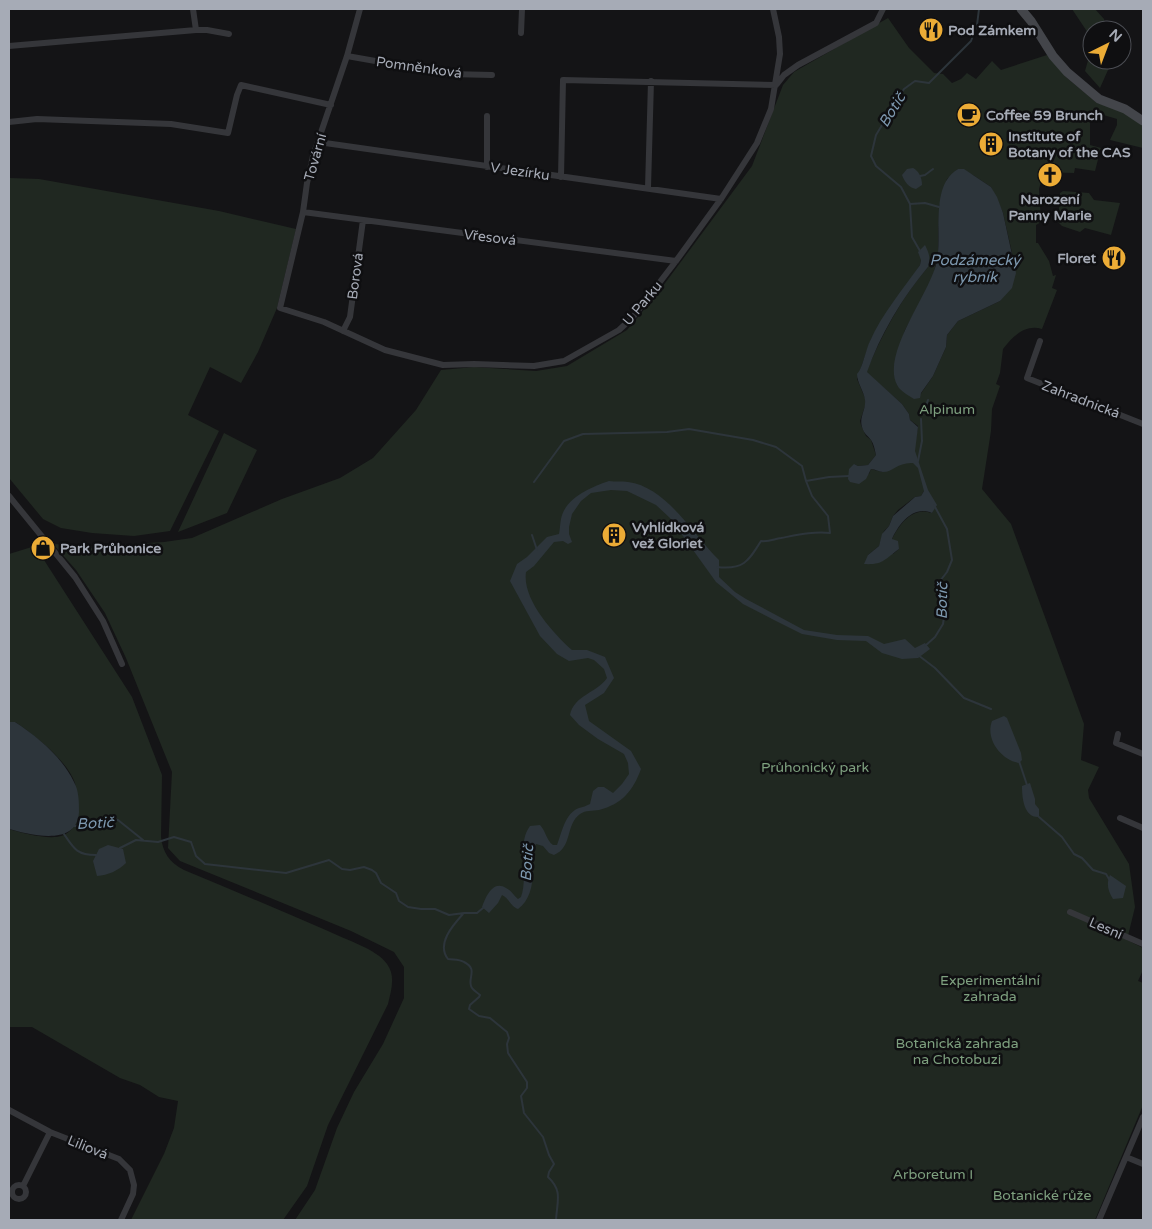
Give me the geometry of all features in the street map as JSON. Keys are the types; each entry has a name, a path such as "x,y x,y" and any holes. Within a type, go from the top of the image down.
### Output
{"street":[{"path":"193,9 196,30"},
{"name":"Tovární","path":"280,308 303,212 307,183 360,9"},
{"path":"521,33 522,9"},
{"name":"U Parku","path":"280,308 324,322 385,350 443,365 534,366 564,361 619,330 632,317 676,261 721,199 757,143 771,109 780,54 773,9"},
{"path":"561,177 563,80 776,85 784,74 876,22 883,9"},
{"path":"1021,9 1031,21 1053,56 1073,78 1099,99 1125,109 1143,121"},
{"path":"9,46 196,30 229,34"},
{"name":"Pomněnková","path":"347,56 449,74 492,75"},
{"path":"648,188 651,81"},
{"path":"9,122 36,119 143,122 171,124 228,133 241,85 331,105"},
{"path":"487,116 487,167"},
{"name":"V Jezírku","path":"318,142 721,199"},
{"name":"Vřesová","path":"303,212 676,261"},
{"name":"Borová","path":"343,331 350,317 363,220"},
{"name":"Zahradnická","path":"1040,341 1027,378 1143,424"},
{"path":"9,496 75,577 103,621 122,664"},
{"path":"1118,734 1116,743 1143,754"},
{"path":"1120,818 1143,828"},
{"name":"Lesní","path":"1070,912 1143,944"},
{"name":"Liliová","path":"9,1110 50,1132 120,1159 130,1170 134,1185 133,1194 121,1219"},
{"path":"1101,1220 1143,1117"},
{"name":"Liliová","path":"23,1186 50,1132"},
{"path":"1126,1156 1143,1164"}],"green space":[{"path":"1072,9 1095,9 1104,19 1082,20 1082,24"},
{"name":"Průhonický park","path":"888,18 909,48 934,73 943,74 952,83 961,79 967,73 976,79 992,61 1001,70 1047,55 1067,78 1097,103 1121,110 1143,125 1143,148 1110,140 1117,125 1117,119 1090,111 1090,145 1101,148 1095,171 1075,168 1074,173 1040,172 1042,178 1039,189 1041,222 1036,225 1036,243 1038,243 1049,261 1053,276 1056,275 1052,288 1057,290 1042,329 1030,328 1020,332 1003,349 1000,373 996,384 1000,386 992,409 991,431 982,489 1011,524 1084,724 1081,760 1099,767 1088,790 1089,798 1129,864 1135,907 1127,940 1143,948 1143,970 1138,981 1143,983 1143,1105 1095,1220 295,1220 315,1190 337,1128 354,1092 383,1044 404,998 404,967 394,952 351,931 180,861 168,848 172,772 126,658 105,613 76,570 53,544 96,546 164,542 192,538 282,499 340,478 373,458 416,410 441,370 474,367 536,371 567,366 627,330 657,294 752,166 783,85 794,72","holes":["958,169 973,175 991,187 1003,213 1015,266 1000,301 958,321 947,335 946,347 933,376 920,395 901,390 897,385 894,367 905,330 933,278 938,252 939,207 947,179","921,260 928,267 909,291 893,317 866,372 902,404 909,414 910,420 918,426 914,451 917,459 904,462 882,472 871,469 869,474 854,464 858,466 868,465 876,455 871,440 866,436 861,425 860,421 865,406 865,398 857,379 871,339 920,265","924,491 935,507 932,513 919,512 908,517 903,522 892,539 899,549 893,554 868,555 879,546 884,531 898,510 915,497 921,496"]},
{"path":"1085,70 1108,70 1100,88"},
{"path":"9,178 39,179 219,211 296,229 277,308 258,352 241,383 210,367 188,415 219,431 170,531 134,536 92,533 61,528 43,519 9,478"},
{"path":"1063,191 1089,193 1094,200 1120,203 1111,235 1085,228 1080,232 1062,226 1058,222 1060,193"},
{"path":"224,433 257,450 227,513 178,532"},
{"path":"35,546 132,697 162,775 161,837 163,848 174,864 184,870 360,945 376,954 390,969 392,984 388,1004 328,1125 307,1186 283,1220 131,1220 164,1154 174,1128 178,1101 159,1097 140,1085 120,1078 32,1027 9,1027 9,829 42,837 56,837 65,834 72,829 75,792 75,783 58,757 15,722 9,722 9,554"}],"water":[{"path":"913,168 921,177 922,182 922,185 916,189 907,184 902,175 907,169"},
{"name":"Podzámecký rybník","path":"958,169 964,169 991,187 997,197 1003,213 1016,273 1012,288 1000,301 958,321 947,335 946,347 933,376 921,393 920,398 914,399 897,385 894,372 896,357 908,323 933,274 937,261 940,198 949,176"},
{"path":"925,245 929,256 928,267 909,291 893,317 878,344 867,372 902,404 909,414 910,420 918,427 915,451 928,490 937,505 932,513 919,512 908,517 903,522 892,539 898,541 899,549 879,563 864,564 868,555 879,546 882,534 889,526 893,516 915,497 921,496 924,491 918,468 913,463 903,464 887,472 871,469 866,479 859,484 850,482 848,479 849,469 854,464 858,466 868,465 876,455 872,442 862,427 861,420 865,400 857,374 880,321 920,265 921,260 918,252"},
{"path":"609,481 628,482 642,486 667,502 719,560 719,577 735,592 804,630 837,635 868,636 884,644 905,639 915,648 925,643 930,649 918,658 902,659 882,653 866,641 837,640 802,634 743,604 716,582 670,518 656,505 627,491 611,490 591,493 581,501 572,514 569,534 572,542 568,544 563,541 554,542 534,566 526,572 526,582 529,593 540,615 564,643 572,650 587,650 605,657 614,678 604,693 585,705 589,721 631,751 641,769 626,796 607,807 582,813 575,819 567,841 560,851 554,855 549,853 543,846 536,844 531,853 533,867 532,883 523,904 518,909 502,895 489,913 482,907 487,895 497,886 509,890 518,899 521,897 524,879 524,842 530,826 540,825 551,843 557,845 567,818 574,810 590,804 593,791 598,787 604,787 613,793 629,774 628,763 624,754 598,739 579,725 570,715 572,708 581,698 598,687 607,678 604,669 594,660 588,658 569,661 557,654 540,636 510,581 517,564 547,537 559,534 563,512 573,499 587,490"},
{"path":"1004,716 1007,718 1021,753 1022,760 1019,763 1006,758 996,748 991,735 992,721"},
{"path":"9,722 15,722 41,741 69,773 77,789 79,804 76,823 70,830 51,836 29,834 9,829"},
{"path":"1030,783 1035,804 1039,809 1039,817 1027,811 1023,801 1022,786"},
{"path":"108,845 123,849 126,863 113,872 97,876 93,861 99,849"},
{"path":"1110,875 1126,886 1123,898 1113,899 1111,896 1108,884"}],"waterway":[{"name":"Botič","path":"920,251 912,237 910,204 901,187 876,166 871,156 876,135 904,89 915,81 929,83 971,41 977,25 979,9"},
{"path":"920,176 933,169"},
{"name":"Botič","path":"910,204 925,203 939,207"},
{"name":"Botič","path":"923,414 928,400"},
{"name":"Botič","path":"918,461 922,441 921,419"},
{"name":"Botič","path":"534,482 564,441 583,434 667,432 689,429 753,440 776,447 802,466 806,481"},
{"name":"Botič","path":"717,567 739,566 748,559 761,541 806,534 830,533 828,516 812,496 806,481 849,476"},
{"name":"Botič","path":"925,646 935,637 943,624 945,610 940,581 947,572 952,560 947,529 934,505"},
{"name":"Botič","path":"532,535 537,550"},
{"path":"918,655 935,668 964,698 991,709"},
{"path":"1019,761 1027,785"},
{"path":"1039,817 1062,837 1074,854 1082,858 1093,870 1106,874 1109,879"},
{"name":"Botič","path":"72,826 94,826 109,819 118,820 143,840"},
{"path":"64,834 80,852 96,855"},
{"name":"Botič","path":"120,848 136,840 158,842 174,837 191,842 196,856 205,864 286,873 329,860 342,869 350,870 364,867 372,870 376,873 381,883 396,893 399,901 408,907 435,909 449,915 477,913 483,908"},
{"path":"463,914 447,935 444,947 445,953 448,959 462,961 471,967 470,983 473,990 480,995 470,1005 469,1009 479,1016 490,1018 507,1032 509,1038 507,1044 508,1053 527,1082 527,1088 521,1096 524,1113 543,1137 554,1164 548,1177 556,1187 558,1197 556,1220"}],"place":[{"name":"Pod Zámkem","path":"931,30"},
{"name":"Coffee 59 Brunch","path":"969,115"},
{"name":"Institute of Botany of the CAS","path":"991,144"},
{"name":"Narození Panny Marie","path":"1050,175"},
{"name":"Floret","path":"1114,258"},
{"name":"Vyhlídková vež Gloriet","path":"614,535"},
{"name":"Park Průhonice","path":"43,548"}],"park label":[{"name":"Alpinum","path":"947,409"},
{"name":"Experimentální zahrada","path":"990,988"},
{"name":"Botanická zahrada na Chotobuzi","path":"957,1052"},
{"name":"Arboretum I","path":"933,1174"},
{"name":"Botanické růže","path":"1042,1195"}]}
